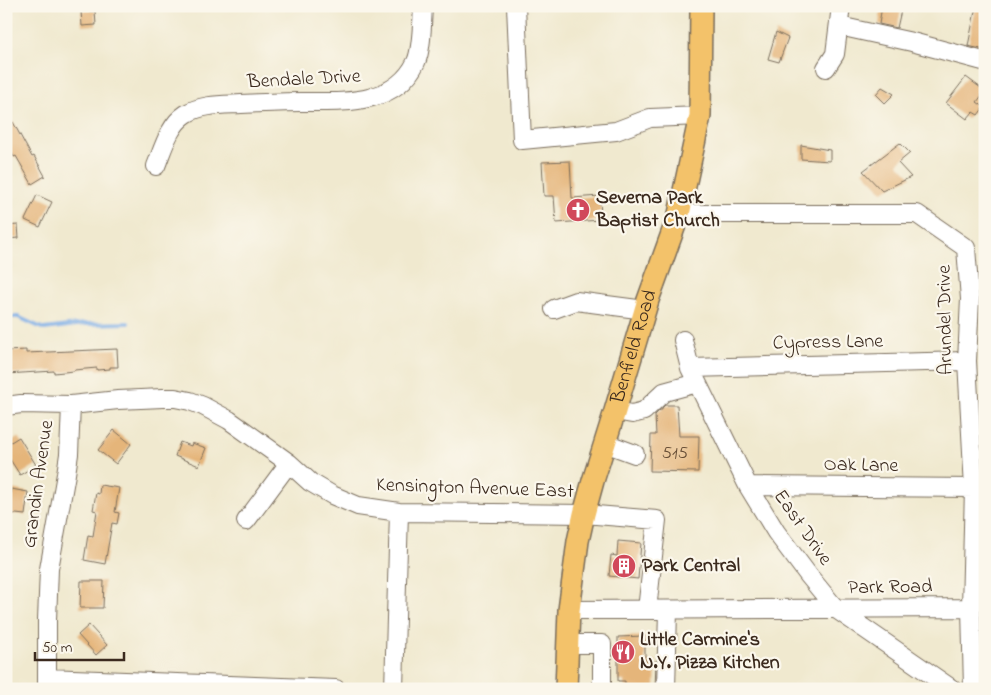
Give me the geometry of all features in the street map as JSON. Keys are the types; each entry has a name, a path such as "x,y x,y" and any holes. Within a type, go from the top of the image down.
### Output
{"main road":[{"name":"Benfield Road","path":"566,689 569,610 578,541 584,514 646,310 679,214 700,116 701,6"}],"street":[{"name":"Bendale Drive","path":"156,166 176,123 186,114 196,109 210,106 279,102 332,102 369,99 400,85 410,74 417,60 423,6"},
{"path":"516,6 522,140 616,131 650,118 700,116"},
{"path":"826,68 836,54 841,6"},
{"path":"839,26 912,42 983,61"},
{"name":"Arundel Drive","path":"679,214 917,214 966,248 970,299 967,361 974,488 971,608 973,689"},
{"path":"554,309 576,301 646,310"},
{"name":"East Drive","path":"683,340 694,375 748,486 776,532 836,610 952,689"},
{"name":"Cypress Lane","path":"615,411 632,414 644,411 664,392 694,375 967,361"},
{"name":"Kensington Avenue East","path":"6,406 21,404 71,406 118,400 163,398 190,401 229,420 289,463 310,482 332,495 358,506 399,512 584,514 657,520 647,610"},
{"name":"Grandin Avenue","path":"47,684 46,620 48,569 69,454 71,406"},
{"path":"605,443 636,454"},
{"path":"246,520 289,463"},
{"name":"Oak Lane","path":"748,486 974,488"},
{"path":"394,689 399,512"},
{"name":"Park Road","path":"569,610 971,608"},
{"path":"666,689 668,610"},
{"path":"568,644 602,644 602,689"},
{"path":"47,684 336,689"}],"building":[{"path":"882,6 902,6 897,28 879,24"},
{"path":"976,6 985,6 985,50 968,46"},
{"path":"81,11 95,11 96,25 82,26"},
{"path":"776,32 788,38 779,62 768,59"},
{"path":"966,77 985,91 977,102 984,107 978,115 973,112 967,119 946,103"},
{"path":"882,87 894,94 885,103 876,94"},
{"path":"13,122 45,176 32,184 6,143 6,126"},
{"path":"900,143 910,153 898,163 911,177 882,191 863,171"},
{"path":"801,145 830,150 830,161 801,159"},
{"path":"570,161 572,198 600,196 601,220 556,223 554,196 544,196 542,162"},
{"path":"37,195 52,202 40,227 25,220"},
{"path":"18,225 19,238 6,239 6,226"},
{"path":"117,349 118,367 110,367 110,369 97,370 97,368 54,373 54,371 6,374 6,351 26,350 26,353"},
{"path":"665,405 677,405 679,436 699,436 698,472 650,471 651,435 656,435 655,415"},
{"path":"114,430 131,444 116,464 98,450"},
{"path":"19,437 36,465 20,475 6,453 6,445"},
{"path":"180,442 191,446 192,443 206,448 199,466 175,456"},
{"path":"100,485 119,488 115,512 119,513 117,524 112,523 105,564 84,560 88,535 93,536 97,511 93,510 96,493 99,494"},
{"path":"11,489 28,492 25,515 7,513"},
{"name":"Park Central","path":"618,541 641,543 638,579 609,576 611,555 617,556"},
{"path":"81,581 104,581 103,608 80,608"},
{"path":"89,625 107,645 96,655 78,635"},
{"path":"645,636 645,661 656,661 655,689 625,689 625,681 618,681 618,637"}],"waterway":[{"path":"6,317 18,317 44,329 85,324 128,323"}],"place":[{"name":"Severna Park Baptist Church","path":"578,210"},
{"name":"Park Central","path":"624,566"},
{"name":"Little Carmine's N.Y. Pizza Kitchen","path":"623,652"}]}
